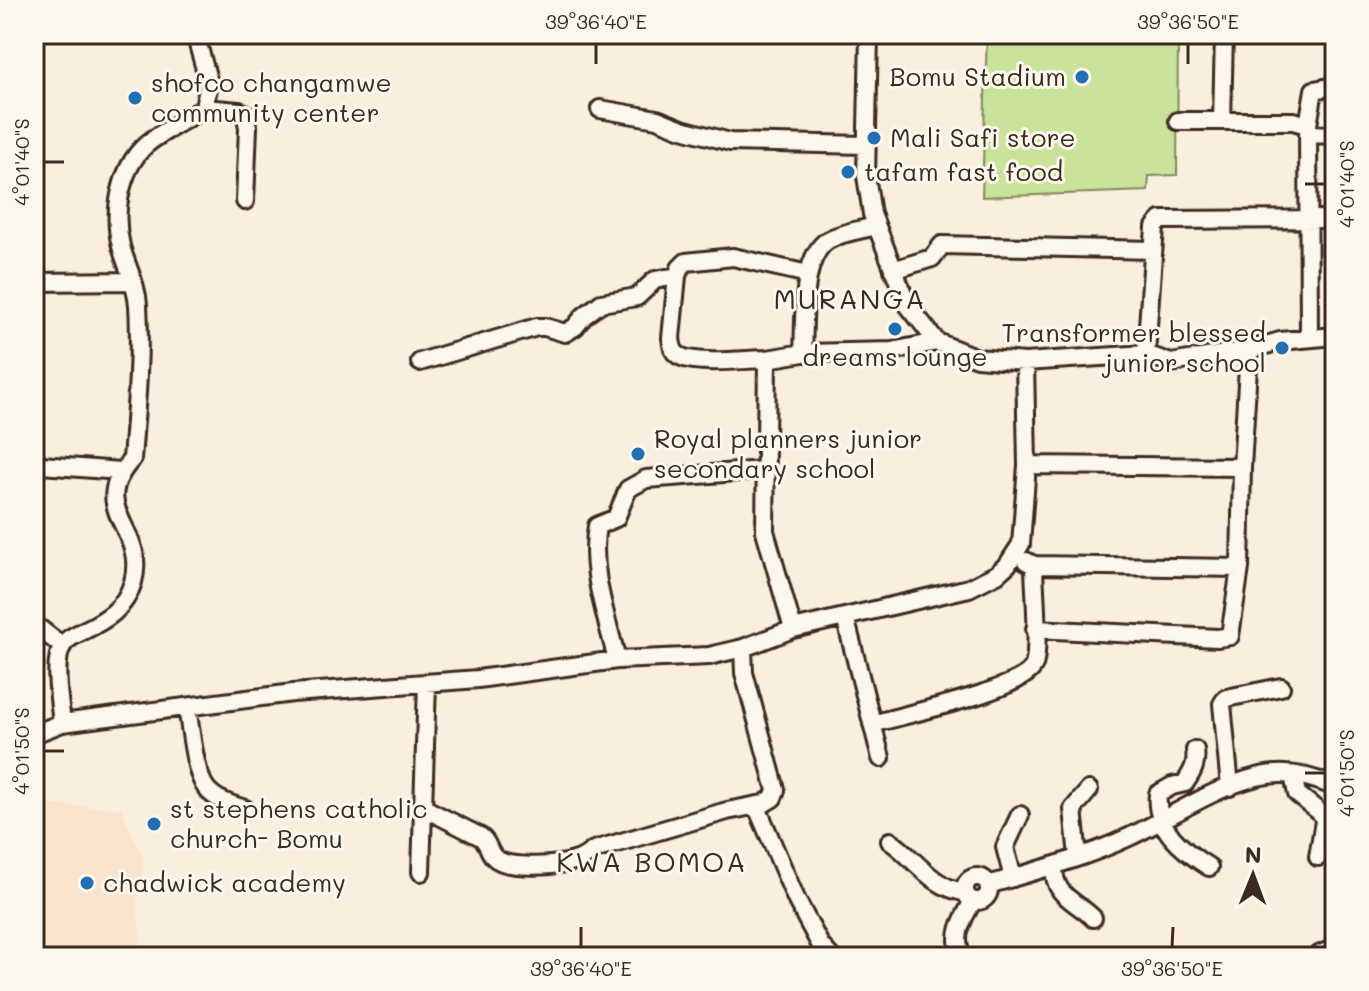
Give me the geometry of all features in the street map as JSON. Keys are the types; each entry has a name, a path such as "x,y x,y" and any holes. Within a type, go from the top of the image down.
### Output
{"main road":[{"path":"1321,957 1335,951"}],"street":[{"path":"195,34 209,83 204,108"},
{"path":"869,34 868,196 876,226 911,311 937,342 977,358 1025,362 1146,354 1171,363 1249,350 1280,341 1335,336"},
{"path":"1222,121 1224,34"},
{"path":"1309,338 1309,129 1314,90 1335,86"},
{"path":"62,723 58,656 62,646 70,638 109,618 127,598 134,579 135,548 114,506 120,471 132,459 133,451 138,303 121,245 118,211 123,182 135,157 151,141 204,108 239,111 245,114 248,127 245,201"},
{"path":"600,109 657,119 730,142 866,145"},
{"path":"1178,121 1293,121 1309,129 1335,135"},
{"path":"1146,354 1155,227 1161,220 1335,219"},
{"path":"803,353 808,274 820,247 827,241 876,226"},
{"path":"893,270 932,258 942,245 1153,250"},
{"path":"808,274 733,257 686,262 677,276 671,338 677,354 699,360 767,359 803,353 875,353 937,342"},
{"path":"420,362 537,327 565,333 601,303 637,297 655,280 677,276"},
{"path":"34,338 35,282 133,281"},
{"path":"1035,629 1226,638 1231,634 1240,568 1249,350"},
{"path":"767,359 763,470 766,540 793,629"},
{"path":"34,734 62,723 306,692 489,678 617,660 692,658 743,648 793,629 969,588 997,574 1015,555 1024,529 1027,465 1025,362"},
{"path":"34,457 41,465 120,471"},
{"path":"1027,465 1242,467"},
{"path":"617,660 599,584 595,557 597,526 616,518 628,489 634,483 646,479 763,470"},
{"path":"1015,555 1034,565 1240,568"},
{"path":"872,724 997,689 1022,678 1033,666 1034,565"},
{"path":"845,617 881,758"},
{"path":"34,624 62,646"},
{"path":"424,808 481,837 487,842 493,857 500,862 554,865 577,861 594,850 727,811 763,804 773,798 776,790 744,673 743,648"},
{"path":"421,872 427,683"},
{"path":"1230,787 1222,704 1226,698 1281,687"},
{"path":"187,708 199,768 207,789 232,805 245,809"},
{"path":"1195,750 1196,763 1185,783 1158,794 1160,822 1179,845 1209,867"},
{"path":"1293,775 1297,794 1322,814 1324,821 1318,857"},
{"path":"963,957 957,945 969,896 966,883 974,878 982,878 988,885 1054,866 1259,776 1293,775 1335,787"},
{"path":"1078,857 1073,809 1089,790"},
{"path":"763,804 759,812 797,901 812,931 831,957"},
{"path":"1013,878 1005,847 1020,815"},
{"path":"890,841 939,883 969,896"},
{"path":"1054,866 1057,886 1062,893 1093,918"}],"shaded area":[{"name":"chadwick academy","path":"34,804 121,808 144,860 137,905 142,957 34,957"}],"green space":[{"name":"Bomu Stadium","path":"987,34 1178,34 1177,175 1149,176 1148,191 982,197"}],"place":[{"name":"Bomu Stadium","path":"1082,77"},
{"name":"shofco changamwe community center","path":"135,98"},
{"name":"Mali Safi store","path":"874,138"},
{"name":"tafam fast food","path":"848,172"},
{"name":"dreams lounge","path":"895,329"},
{"name":"Transformer blessed junior school","path":"1282,348"},
{"name":"Royal planners junior secondary school","path":"638,454"},
{"name":"st stephens catholic church- Bomu","path":"154,824"},
{"name":"chadwick academy","path":"87,883"}],"district":[{"name":"MURANGA","path":"850,299"},
{"name":"KWA BOMOA","path":"652,862"}]}
